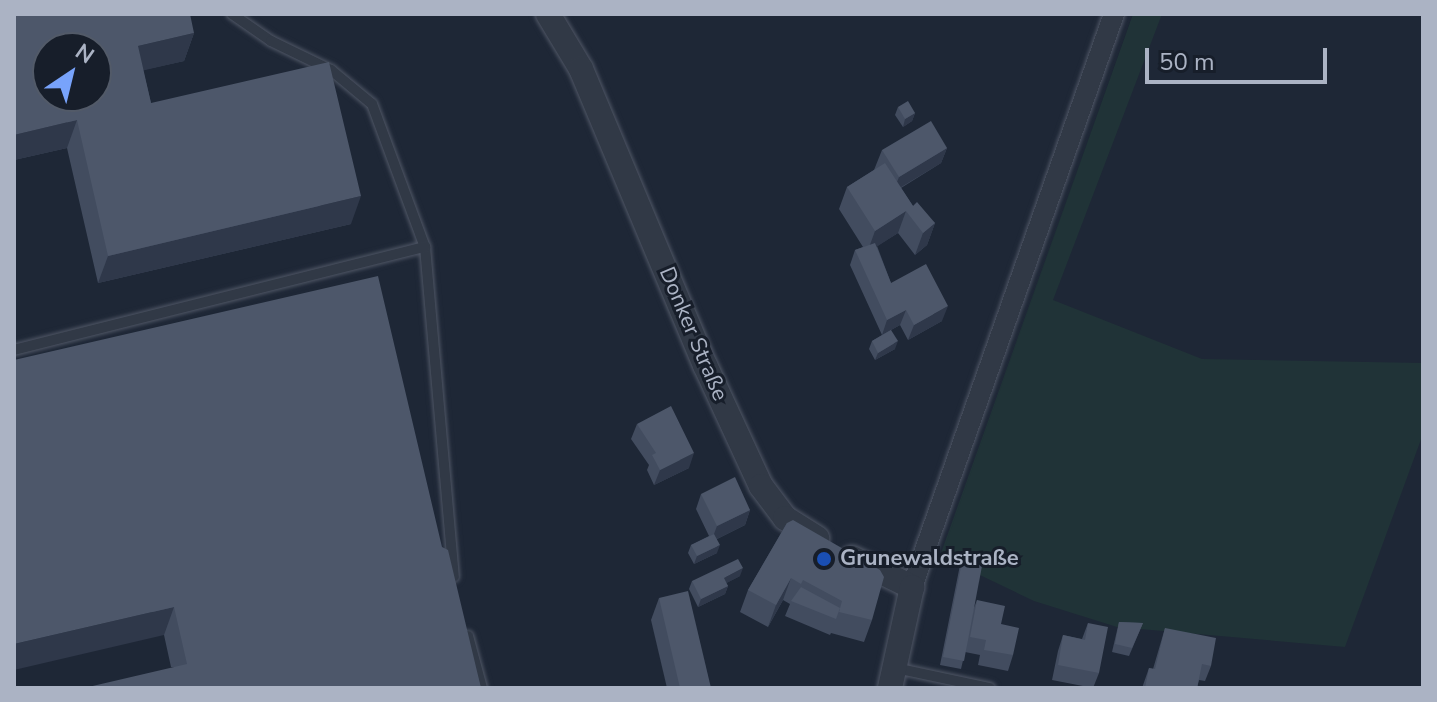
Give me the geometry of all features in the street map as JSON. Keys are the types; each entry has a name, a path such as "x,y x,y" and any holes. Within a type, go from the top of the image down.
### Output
{"street":[{"name":"Donker Straße","path":"548,14 581,69 705,365 761,486 785,518 832,548 912,587"},
{"path":"893,678 912,587 1114,14"}],"lane":[{"path":"232,14 271,41 331,70 372,104 425,247 456,586"},
{"path":"14,350 425,247"},
{"path":"467,630 482,688"},
{"path":"893,678 990,688"}],"green space":[{"path":"1133,14 1162,14 1053,300 1202,359 1423,363 1423,434 1345,647 1117,627 1034,601 940,556"}],"building":[{"path":"14,14 190,14 194,33 138,46 151,103 329,62 361,196 108,256 77,120 14,135"},
{"path":"908,101 915,113 905,119 898,107"},
{"path":"931,121 947,148 899,177 882,150"},
{"path":"885,163 913,206 917,202 935,223 923,233 906,211 875,231 847,187"},
{"path":"875,243 891,283 926,264 948,306 914,325 906,310 887,320 855,250"},
{"path":"378,276 442,547 448,550 481,688 84,688 187,664 174,607 14,644 14,360"},
{"path":"891,330 898,341 878,353 872,341"},
{"path":"671,406 694,453 660,470 652,455 656,453 637,424"},
{"path":"735,477 750,510 717,526 701,494"},
{"path":"793,520 880,570 884,577 872,620 839,612 842,601 803,580 801,584 791,578 776,605 748,590 787,523"},
{"path":"714,534 720,545 697,556 691,545"},
{"path":"963,557 982,566 964,661 943,657"},
{"path":"738,559 743,568 724,578 728,586 701,599 692,581"},
{"path":"801,587 840,608 836,619 791,601"},
{"path":"688,591 711,688 680,688 659,598"},
{"path":"977,600 1005,606 1001,624 1019,628 1013,655 984,650 986,640 970,637"},
{"path":"1119,622 1143,623 1132,648 1115,644"},
{"path":"1088,623 1108,627 1099,673 1058,665 1063,635 1085,640"},
{"path":"1165,628 1216,638 1211,666 1202,664 1197,688 1145,688 1149,668 1155,669"}],"place":[{"name":"Grunewaldstraße","path":"824,559"}]}
